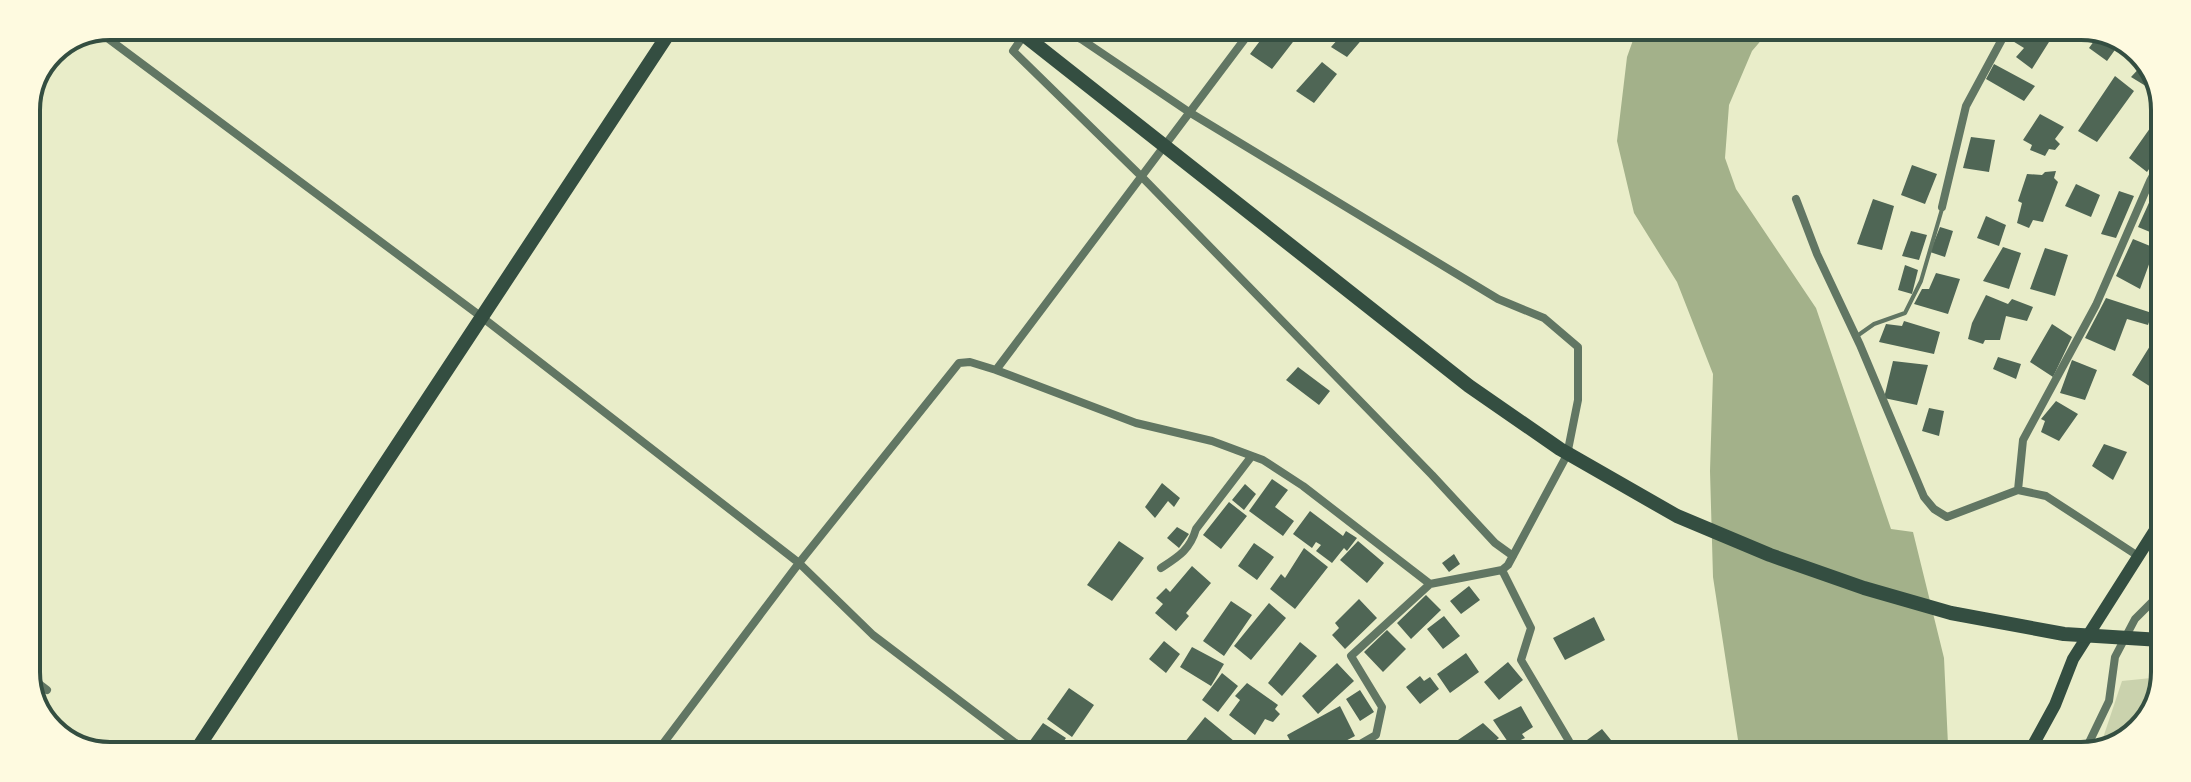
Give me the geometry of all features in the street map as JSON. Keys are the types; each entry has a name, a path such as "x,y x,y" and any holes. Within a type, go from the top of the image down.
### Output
{"main road":[{"path":"202,742 665,40"},
{"path":"1034,40 1469,386 1560,449 1677,516 1770,555 1864,588 1951,613 2064,634 2151,639"},
{"path":"2035,742 2055,705 2073,659 2151,535"}],"street":[{"path":"110,40 483,318 799,563 873,635 1014,742"},
{"path":"1018,40 1013,51 1141,176 1422,463 1495,543 1513,556"},
{"path":"1082,40 1189,112 1498,299 1544,318 1578,347 1578,400 1567,455 1508,565 1502,570 1430,584 1351,656 1382,707 1376,735 1364,742"},
{"path":"996,370 1244,40"},
{"path":"1942,207 1966,106 1999,40"},
{"path":"2018,490 2023,440 2096,305 2151,179"},
{"path":"1796,199 1817,254 1857,336 1924,497 1934,509 1947,517 2018,490 2046,496 2138,556"},
{"path":"664,742 799,563 959,363 970,362 996,370 1136,423 1212,441 1263,460 1303,486 1430,584"},
{"path":"1161,568 1180,556 1192,542 1196,529 1251,457"},
{"path":"1502,570 1531,628 1521,660 1569,742"},
{"path":"2090,741 2109,701 2115,657 2135,619 2151,603"},
{"path":"41,686 47,690"}],"lane":[{"path":"1857,336 1874,324 1905,313 1921,281 1942,207"}],"shaded area":[{"path":"1633,40 1761,40 1752,51 1729,105 1725,158 1736,189 1816,308 1891,529 1913,532 1944,658 1948,742 1738,742 1713,577 1710,471 1713,374 1677,282 1634,213 1617,141 1627,57"},
{"path":"2150,678 2144,703 2134,718 2103,738 2122,681"}],"building":[{"path":"1261,40 1294,40 1272,69 1250,54"},
{"path":"1337,40 1361,40 1347,57 1331,47"},
{"path":"2011,40 2050,40 2032,69 2016,57 2024,48"},
{"path":"2094,41 2115,49 2107,61 2089,48"},
{"path":"1322,62 1337,74 1314,103 1296,91"},
{"path":"1994,64 2035,86 2024,101 1986,79"},
{"path":"2138,70 2146,86 2131,77"},
{"path":"2115,76 2134,91 2097,142 2078,131"},
{"path":"2040,114 2064,127 2055,139 2060,144 2055,150 2049,149 2045,156 2030,150 2032,145 2023,140"},
{"path":"2151,127 2151,166 2147,172 2129,158"},
{"path":"1971,137 1995,140 1989,172 1963,168"},
{"path":"1912,165 1937,174 1925,204 1901,195"},
{"path":"2056,171 2054,178 2058,182 2043,222 2033,220 2029,228 2017,223 2022,203 2018,201 2027,174 2042,175"},
{"path":"2076,184 2100,195 2091,217 2065,206"},
{"path":"2119,191 2134,196 2116,238 2101,234"},
{"path":"2151,198 2151,232 2138,227"},
{"path":"1873,199 1894,206 1882,250 1857,244"},
{"path":"1986,216 2006,225 1999,246 1977,238"},
{"path":"1940,227 1953,231 1945,257 1930,252"},
{"path":"1911,231 1927,235 1919,260 1902,256"},
{"path":"2133,239 2151,246 2151,259 2140,289 2116,276"},
{"path":"2003,247 2021,253 2009,289 1983,281"},
{"path":"2045,248 2068,255 2055,296 2030,289"},
{"path":"1905,265 1918,270 1912,294 1898,290"},
{"path":"1936,273 1960,279 1948,314 1914,304 1922,289 1929,289"},
{"path":"1986,295 2008,304 2012,299 2033,307 2027,321 2006,316 2000,340 1985,340 1983,344 1968,339"},
{"path":"2106,298 2151,313 2148,325 2127,319 2115,351 2085,338"},
{"path":"1904,321 1940,332 1934,354 1879,342 1886,324 1902,326"},
{"path":"2052,324 2072,337 2053,377 2030,362"},
{"path":"2151,344 2151,387 2132,375"},
{"path":"1998,357 2021,364 2016,379 1993,369"},
{"path":"2072,360 2097,370 2085,400 2060,393"},
{"path":"1893,361 1928,365 1917,405 1884,398"},
{"path":"1298,367 1330,391 1319,405 1286,380"},
{"path":"2056,401 2078,414 2059,441 2041,432 2045,421 2041,419"},
{"path":"1929,408 1944,411 1939,436 1922,431"},
{"path":"2104,444 2127,452 2113,480 2092,466"},
{"path":"1272,479 1288,490 1275,507 1294,521 1283,536 1249,511"},
{"path":"1162,483 1180,498 1174,507 1168,501 1155,518 1145,507"},
{"path":"1245,484 1256,494 1244,510 1232,500"},
{"path":"1229,502 1247,516 1221,549 1203,535"},
{"path":"1310,511 1343,536 1346,531 1357,538 1332,563 1316,551 1321,545 1316,542 1312,548 1293,534"},
{"path":"1177,527 1189,534 1179,548 1167,538"},
{"path":"1119,541 1144,558 1112,601 1087,585"},
{"path":"1358,541 1384,563 1367,583 1340,560"},
{"path":"1254,543 1274,557 1257,580 1238,566"},
{"path":"1304,548 1328,567 1295,609 1270,589 1281,574 1285,578"},
{"path":"1454,554 1460,564 1449,572 1442,563"},
{"path":"1192,566 1211,583 1186,613 1189,616 1176,631 1155,613 1163,604 1156,598 1166,588 1170,592"},
{"path":"1469,586 1480,600 1461,614 1450,601"},
{"path":"1426,595 1441,610 1411,639 1397,623"},
{"path":"1359,599 1377,618 1345,649 1332,635 1339,628 1335,623"},
{"path":"1231,601 1252,615 1224,656 1203,641"},
{"path":"1269,603 1286,618 1251,660 1234,646"},
{"path":"1444,616 1460,636 1443,649 1427,629"},
{"path":"1594,617 1605,640 1565,660 1553,638"},
{"path":"1387,630 1406,649 1383,672 1364,652"},
{"path":"1164,641 1180,654 1166,673 1149,659"},
{"path":"1300,642 1317,656 1282,696 1268,683"},
{"path":"1192,647 1224,664 1211,686 1180,667"},
{"path":"1466,653 1479,672 1450,693 1437,674"},
{"path":"1508,662 1523,680 1499,700 1484,682"},
{"path":"1337,663 1354,681 1318,714 1302,696"},
{"path":"1222,673 1238,686 1218,712 1202,700"},
{"path":"1420,676 1424,681 1430,677 1439,689 1420,704 1406,687"},
{"path":"1247,683 1278,705 1275,709 1280,714 1273,722 1265,719 1255,735 1229,715 1240,700 1235,696"},
{"path":"1069,688 1094,705 1072,737 1047,719"},
{"path":"1360,690 1374,712 1360,721 1346,699"},
{"path":"1340,706 1355,736 1344,742 1291,742 1287,735"},
{"path":"1521,706 1533,727 1522,734 1525,738 1508,742 1493,720"},
{"path":"1205,717 1235,742 1185,742"},
{"path":"1043,723 1066,738 1063,742 1029,742"},
{"path":"1483,723 1499,738 1494,742 1455,742"},
{"path":"1602,729 1611,740 1588,742 1587,740"}]}
